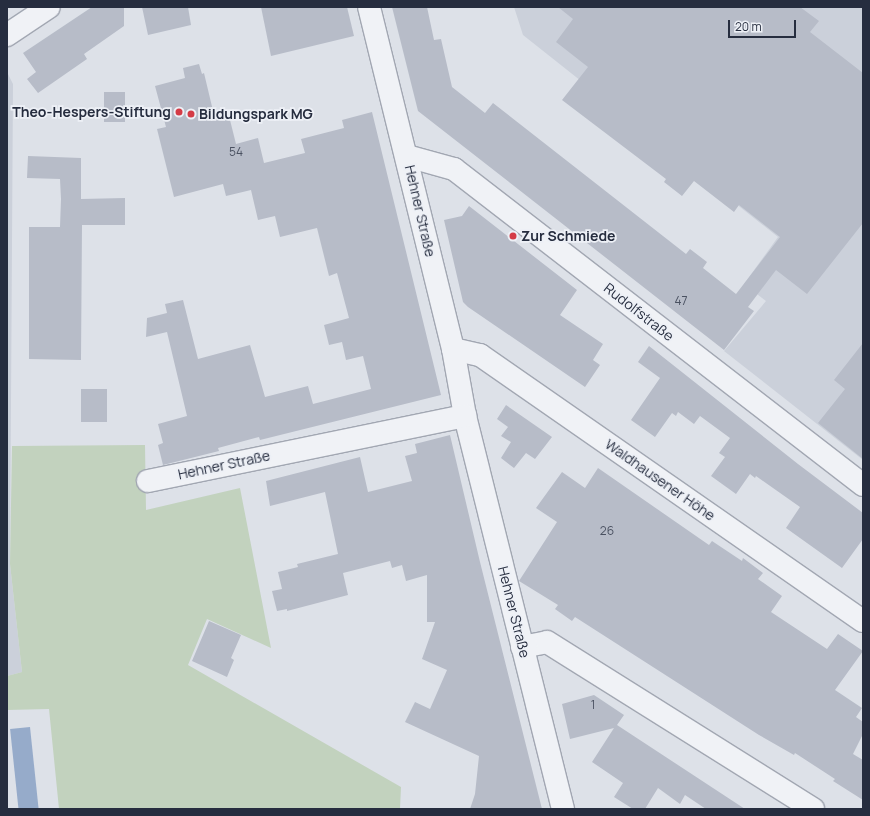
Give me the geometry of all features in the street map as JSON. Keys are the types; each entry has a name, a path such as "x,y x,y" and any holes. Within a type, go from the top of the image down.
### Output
{"street":[{"path":"7,35 49,7"},
{"name":"Hehner Straße","path":"369,7 407,156 453,349 465,416 563,809"},
{"name":"Rudolfstraße","path":"407,156 454,169 863,485"},
{"name":"Waldhausener Höhe","path":"453,349 480,355 863,620"},
{"name":"Hehner Straße","path":"148,480 465,416"},
{"path":"522,647 547,642 812,809"}],"shaded area":[{"path":"514,7 863,7 863,460 724,351 766,301 744,284 778,237 523,35"},
{"path":"7,72 13,84 10,564 22,672 7,676"}],"green space":[{"path":"145,445 146,510 240,488 271,648 207,619 188,665 401,787 400,809 59,809 49,709 7,710 7,676 22,672 10,564 12,446"}],"water":[{"path":"30,727 39,809 19,809 10,729"}],"building":[{"path":"92,7 124,7 124,26 84,54 87,59 38,93 27,79 36,72 23,53"},
{"path":"142,7 188,7 191,25 148,35"},
{"path":"261,7 347,7 354,36 271,56"},
{"path":"392,7 427,7 434,40 441,39 452,87 485,113 493,103 686,254 690,249 707,262 703,268 736,294 780,237 739,205 734,212 694,181 682,196 664,182 666,179 562,100 588,67 556,42 573,19 558,7 800,7 819,21 810,32 863,73 863,223 807,294 776,270 748,307 754,311 724,350 418,111"},
{"path":"199,64 202,74 204,73 214,115 228,112 236,144 258,138 264,163 305,153 301,139 344,128 342,120 372,112 441,395 260,440 259,437 218,448 219,451 163,465 158,445 163,443 158,424 187,416 167,332 146,337 147,318 167,313 165,304 183,300 198,359 250,345 265,397 308,386 313,404 371,389 363,356 346,360 342,342 329,345 324,325 349,318 337,273 329,276 317,228 280,237 275,216 258,220 251,190 226,196 223,184 174,197 157,129 166,127 155,86 185,78 183,68"},
{"path":"104,92 125,92 125,122 104,122"},
{"path":"28,156 81,158 81,199 125,198 125,225 82,225 81,360 29,359 29,227 60,227 61,199 60,179 27,178"},
{"path":"469,206 577,290 560,315 603,344 593,360 600,365 585,387 468,307 463,302 444,220 462,216"},
{"path":"863,343 863,459 818,423 845,389 834,380"},
{"path":"649,346 798,464 863,513 863,539 842,568 786,528 800,507 756,476 755,478 750,474 736,494 711,476 725,457 719,453 730,438 700,416 694,424 678,412 676,416 672,413 655,437 631,420 660,378 638,362"},
{"path":"81,389 107,389 107,422 81,422"},
{"path":"506,405 552,437 535,459 526,453 514,468 501,458 511,442 501,436 508,427 497,419"},
{"path":"450,435 480,562 542,809 470,809 475,794 479,756 405,722 415,702 430,709 447,670 422,659 435,622 427,622 427,575 406,581 402,565 392,568 390,561 343,573 348,595 287,611 287,609 277,611 272,591 282,589 278,572 298,567 297,564 338,554 325,492 270,506 266,481 360,457 368,492 412,481 405,456 417,453 415,444"},
{"path":"598,468 709,545 712,541 742,561 743,558 763,573 758,579 782,596 771,612 827,649 838,634 863,651 835,690 862,708 856,717 863,722 863,734 853,754 863,760 863,800 833,781 835,779 795,753 794,755 759,735 575,617 572,621 555,609 558,605 519,581 557,522 536,508 562,472 585,488"},
{"path":"209,621 241,635 231,658 234,660 227,677 192,661"},
{"path":"594,695 624,715 617,725 745,809 706,809 685,795 680,804 658,788 645,809 633,809 614,797 623,783 592,762 614,728 570,739 562,704"}],"place":[{"name":"Theo-Hespers-Stiftung","path":"179,112"},
{"name":"Bildungspark MG","path":"191,114"},
{"name":"Zur Schmiede","path":"513,236"}]}
